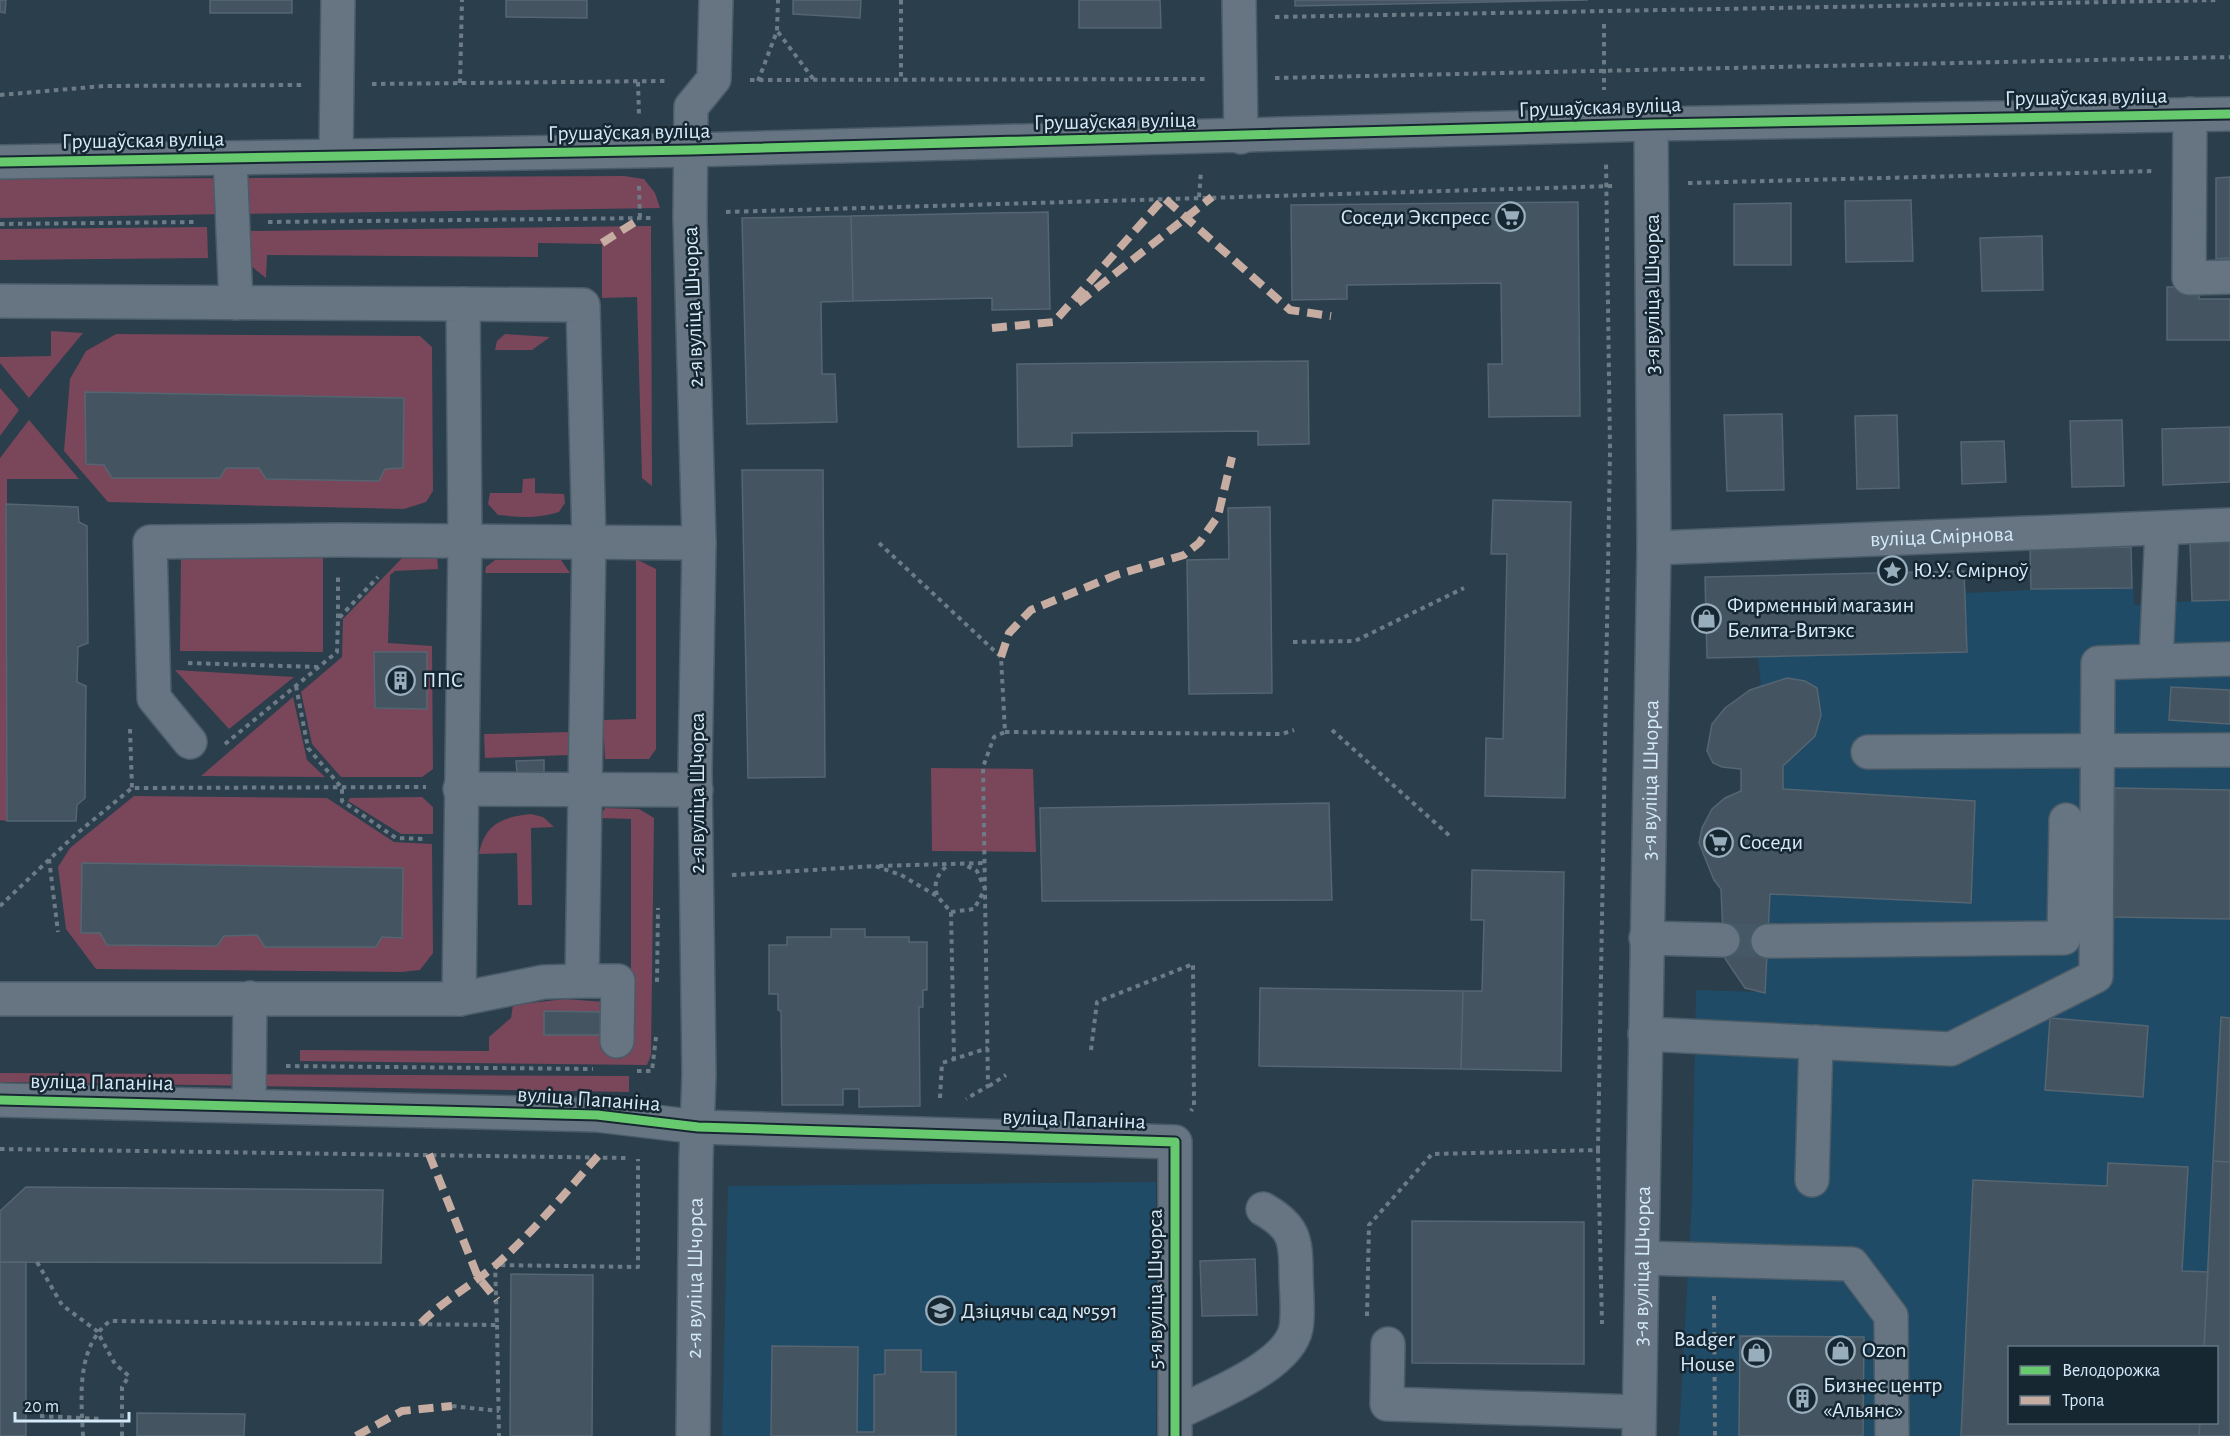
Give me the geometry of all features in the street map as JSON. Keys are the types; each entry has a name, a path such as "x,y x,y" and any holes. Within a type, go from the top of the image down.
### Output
{"street":[{"path":"336,156 338,0"},
{"path":"714,79 716,0"},
{"path":"1239,0 1241,137"},
{"name":"2-я вуліца Шчорса","path":"693,1436 697,1142 696,790 699,543 690,150 691,107 714,79"},
{"path":"2190,114 2189,278 2230,277"},
{"name":"Грушаўская вуліца","path":"0,162 690,150 1241,137 1651,124 2230,114"},
{"name":"3-я вуліца Шчорса","path":"1639,1424 1654,548 1651,124"},
{"path":"230,158 236,303"},
{"path":"0,301 583,305 589,542 582,981"},
{"path":"459,999 465,541 463,304"},
{"name":"вуліца Смірнова","path":"1654,548 2230,525"},
{"path":"2156,661 2162,528"},
{"path":"203,746 154,698 150,542 699,543"},
{"path":"1645,1034 1951,1049 2096,976 2098,663 2230,659"},
{"path":"1868,752 2230,750"},
{"path":"460,789 696,790"},
{"path":"1768,941 2064,938 2066,819"},
{"path":"1646,938 1723,940"},
{"path":"0,999 459,999 543,981 618,981 617,1041"},
{"path":"249,1105 250,998"},
{"path":"1812,1180 1816,1042"},
{"name":"вуліца Папаніна","path":"0,1100 597,1115 697,1142 1175,1142"},
{"name":"5-я вуліца Шчорса","path":"1175,1142 1175,1425"},
{"path":"1175,1425 1272,1363 1288,1345 1296,1329 1296,1247 1284,1221 1263,1209"},
{"path":"1642,1258 1852,1264 1891,1316 1892,1436"},
{"path":"1388,1344 1387,1404 1639,1424"}],"path":[{"path":"460,83 462,0"},
{"path":"758,81 777,31 778,0"},
{"path":"901,0 901,79"},
{"path":"1266,18 2219,0"},
{"path":"1602,1328 1598,1150 1610,451 1604,24"},
{"path":"777,31 814,80"},
{"path":"0,94 104,87 714,79 758,81 1241,78 2230,57"},
{"path":"0,224 690,218 715,217 728,211 2190,170"},
{"path":"203,746 296,686 337,652 338,619 403,550 408,541"},
{"path":"879,543 1001,657 1005,732"},
{"path":"1293,642 1355,641 1464,588"},
{"path":"177,663 319,667"},
{"path":"296,686 308,748 342,788 342,801 396,838 427,839"},
{"path":"988,1086 983,767 994,737 1005,732 1282,734 1293,730"},
{"path":"1332,730 1452,838"},
{"path":"173,787 182,780"},
{"path":"0,906 49,859 132,788 460,789"},
{"path":"49,859 58,932"},
{"path":"962,863 977,871 985,889"},
{"path":"726,876 875,866 984,863"},
{"path":"937,896 934,886 949,864"},
{"path":"875,866 901,875 937,896 951,912 954,1059"},
{"path":"951,912 974,909 985,889"},
{"path":"1091,1050 1097,1002 1193,964 1194,1106 1175,1142"},
{"path":"940,1104 942,1063 988,1048"},
{"path":"959,1103 1006,1075"},
{"path":"1,1150 638,1159 697,1142"},
{"path":"1367,1317 1369,1225 1432,1154 1598,1150"},
{"path":"499,1436 495,1265 638,1267 638,1159"},
{"path":"37,1262 62,1305 97,1331 115,1364 129,1376 122,1387 122,1436"},
{"path":"1714,1292 1714,1436"},
{"path":"83,1436 84,1363 88,1347 97,1331 110,1321 497,1325"},
{"path":"452,1406 499,1411"},
{"path":"40,1416 102,1419"}],"shaded area":[{"path":"624,176 644,179 655,193 660,208 238,214 238,178"},
{"path":"225,178 227,214 0,218 0,179"},
{"path":"651,226 652,486 642,478 637,297 602,298 602,244 538,243 538,257 267,255 266,278 246,262 245,231"},
{"path":"207,227 208,258 0,260 0,229"},
{"path":"51,331 83,333 29,398 0,363 0,357 51,356"},
{"path":"116,334 420,336 432,347 433,491 426,502 404,509 108,502 64,451 70,379 86,351"},
{"path":"505,334 550,337 532,350 495,350 497,341"},
{"path":"0,388 19,410 0,436"},
{"path":"29,420 79,479 7,479 7,821 0,820 0,458"},
{"path":"535,478 535,493 564,494 565,503 559,512 536,517 498,515 488,504 490,493 522,493 523,479"},
{"path":"2230,541 2230,1436 1679,1436 1692,1197 1696,990 1761,992 1745,988 1724,957 1721,889 1714,880 1699,843 1702,828 1712,809 1725,798 1741,791 1741,769 1713,763 1707,751 1712,724 1725,708 1761,684 1758,658 1707,658 1705,577 1964,571 1966,593 2031,590 2030,549 2131,547 2134,605 2192,601"},
{"path":"407,553 437,553 438,569 395,571 390,575 388,643 432,646 433,769 422,777 341,777 312,744 301,692 342,657 343,619"},
{"path":"181,554 323,555 323,652 180,651"},
{"path":"636,559 656,569 656,749 649,759 605,759 603,720 636,719"},
{"path":"495,560 561,560 570,573 485,573 486,567"},
{"path":"175,670 294,677 229,729"},
{"path":"293,697 307,760 325,777 201,776"},
{"path":"570,732 569,755 485,758 484,734"},
{"path":"931,768 1033,769 1036,852 932,851"},
{"path":"134,796 327,798 394,842 432,844 433,953 420,970 402,972 96,969 66,929 58,867 70,848"},
{"path":"422,797 433,807 433,834 401,834 348,801 350,798"},
{"path":"605,808 639,809 654,818 651,1055 647,1065 300,1061 300,1050 489,1051 489,1037 511,1018 513,1005 565,999 605,1002 605,1051 631,1051 631,819 599,818"},
{"path":"531,814 543,817 554,827 531,828 532,905 518,905 517,853 479,854 486,835 497,824 512,817"},
{"path":"0,1073 629,1076 629,1092 0,1082"},
{"name":"Дзіцячы сад №591","path":"1156,1182 1156,1436 722,1436 728,1186"}],"building":[{"path":"0,0 6,0 5,13 0,12"},
{"path":"210,0 292,0 292,13 210,13"},
{"path":"506,0 587,0 587,18 506,17"},
{"path":"793,0 861,0 860,18 793,14"},
{"path":"1079,0 1160,0 1161,28 1079,28"},
{"path":"1295,0 1588,0 1295,6"},
{"path":"2230,177 2230,258 2216,259 2216,178"},
{"path":"1911,200 1913,261 1846,262 1845,201"},
{"path":"1578,202 1580,416 1489,417 1488,364 1502,364 1501,283 1347,285 1347,299 1292,300 1291,205"},
{"path":"1791,203 1791,265 1734,265 1734,204"},
{"path":"1048,212 1050,309 992,310 992,298 853,301 851,216"},
{"path":"851,216 853,301 821,302 822,374 835,374 837,422 747,424 742,218"},
{"path":"2042,236 2043,290 1982,291 1980,238"},
{"path":"2167,287 2199,287 2199,299 2230,299 2230,340 2167,340"},
{"path":"1308,361 1309,444 1258,445 1258,431 1160,432 1072,433 1072,446 1018,447 1017,364"},
{"path":"85,392 404,398 403,468 385,469 379,481 266,479 259,468 226,468 220,478 112,478 104,465 86,464"},
{"path":"1782,414 1784,490 1727,491 1724,415"},
{"path":"1897,415 1899,488 1857,489 1855,416"},
{"path":"2122,420 2124,486 2072,487 2070,421"},
{"path":"2230,427 2230,482 2163,485 2162,429"},
{"path":"2004,441 2006,482 1962,484 1961,442"},
{"path":"742,470 823,470 825,777 748,778"},
{"path":"1493,500 1571,502 1565,798 1485,796 1486,738 1503,739 1507,554 1491,554"},
{"path":"6,504 78,507 79,522 87,526 88,643 78,647 77,682 86,686 85,798 77,805 76,821 7,821"},
{"path":"1270,507 1272,693 1189,694 1187,560 1229,559 1228,508"},
{"path":"2230,541 2230,600 2192,601 2190,542"},
{"path":"2131,547 2132,588 2031,589 2030,549"},
{"path":"1964,571 1967,652 1707,658 1705,577"},
{"name":"ППС","path":"374,652 427,652 427,709 375,708"},
{"path":"1787,678 1805,681 1817,688 1821,715 1815,736 1783,766 1783,789 1975,801 1971,903 1770,894 1765,993 1745,988 1724,957 1721,889 1714,880 1699,843 1702,828 1712,809 1725,798 1741,791 1741,769 1722,767 1713,763 1707,751 1712,724 1725,708 1750,690"},
{"path":"2171,687 2230,690 2230,724 2169,720"},
{"path":"544,760 544,772 517,773 516,761"},
{"path":"2115,788 2230,790 2230,919 2112,917"},
{"path":"1329,803 1332,900 1042,901 1040,808"},
{"path":"82,863 403,868 402,938 382,937 376,947 265,947 257,935 224,936 217,946 107,945 100,933 81,933"},
{"path":"1472,870 1564,872 1561,1071 1461,1069 1463,991 1482,991 1484,920 1471,920"},
{"path":"831,929 865,929 865,937 909,937 909,942 927,942 927,990 923,990 923,1007 919,1007 920,1106 859,1107 859,1089 843,1089 843,1105 782,1105 781,1011 778,1010 778,994 769,994 769,945 787,945 787,937 831,937"},
{"path":"1260,988 1463,991 1461,1069 1259,1066"},
{"path":"544,1011 600,1012 600,1035 544,1035"},
{"path":"2221,1017 2230,1018 2230,1162 2213,1161"},
{"path":"2050,1018 2148,1026 2143,1097 2045,1090"},
{"path":"2213,1161 2230,1162 2230,1436 2199,1436 2200,1424 2218,1424 2218,1346 2204,1346"},
{"path":"2108,1163 2188,1167 2182,1271 2208,1272 2204,1346 2008,1346 2008,1424 2200,1424 2199,1436 1961,1436 1973,1180 2107,1186"},
{"path":"26,1187 383,1190 381,1263 0,1262 0,1211"},
{"path":"1412,1221 1584,1222 1584,1364 1412,1363"},
{"path":"1255,1259 1257,1315 1202,1316 1200,1261"},
{"path":"0,1262 26,1262 26,1436 0,1436"},
{"path":"511,1274 593,1275 592,1436 510,1436"},
{"name":"Бизнес центр «Альянс»","path":"1740,1336 1864,1337 1863,1436 1739,1436"},
{"path":"772,1346 858,1347 857,1432 874,1432 874,1375 885,1374 885,1350 921,1350 921,1372 956,1372 956,1436 771,1436"},
{"path":"137,1413 245,1414 244,1436 137,1436"}],"tunnel":[{"path":"1723,940 1768,941"}],"marked path":[{"path":"1078,303 1212,197"},
{"path":"992,328 1054,322 1164,198 1290,310 1331,316"},
{"path":"602,243 640,219"},
{"path":"1001,657 1009,633 1031,610 1116,575 1184,555 1199,543 1218,516 1232,457"},
{"path":"429,1154 478,1277 497,1300"},
{"path":"421,1323 439,1307 488,1272 511,1251 598,1156"},
{"path":"356,1436 402,1411 452,1406"}],"cycle path":[{"path":"0,162 690,150 1651,124 2230,114"},
{"path":"0,1100 597,1115 698,1127 1175,1142 1175,1436"}],"place":[{"name":"Соседи Экспресс","path":"1511,217"},
{"name":"Ю.У. Смірноў","path":"1892,570"},
{"name":"Фирменный магазин Белита-Витэкс","path":"1706,618"},
{"name":"ППС","path":"401,680"},
{"name":"Соседи","path":"1718,842"},
{"name":"Дзіцячы сад №591","path":"940,1311"},
{"name":"Ozon","path":"1841,1350"},
{"name":"Badger House","path":"1756,1352"},
{"name":"Бизнес центр «Альянс»","path":"1802,1398"}]}
